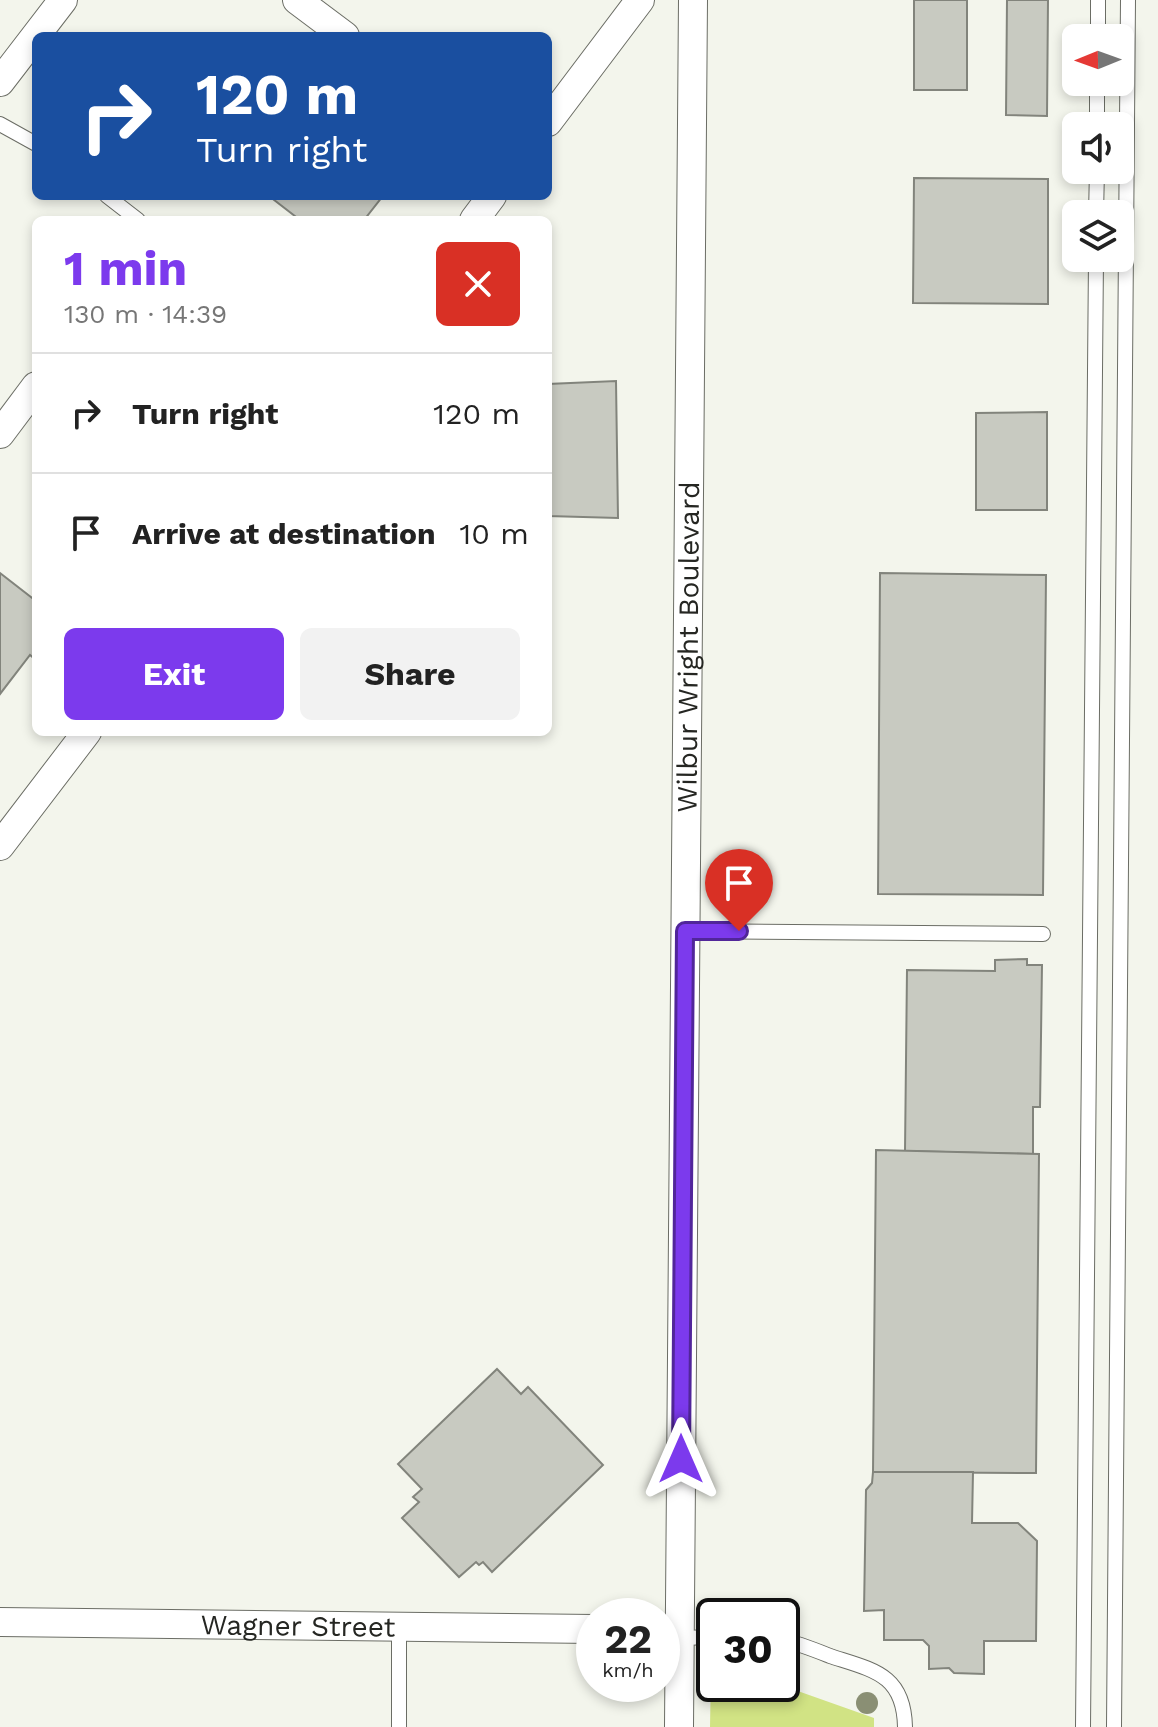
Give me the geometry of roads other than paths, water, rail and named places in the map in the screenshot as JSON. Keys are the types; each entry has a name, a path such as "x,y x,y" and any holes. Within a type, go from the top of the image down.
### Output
{"street":[{"path":"38,32 63,0"},
{"path":"297,0 340,32"},
{"path":"552,117 640,0"},
{"name":"Wilbur Wright Boulevard","path":"672,1598 685,931 693,0"},
{"path":"0,82 32,40"},
{"path":"0,434 32,391"},
{"path":"0,846 84,736"},
{"name":"Wagner Street","path":"0,1622 576,1629"},
{"name":"Wilbur Wright Boulevard","path":"677,1702 679,1727"}],"lane":[{"path":"1098,0 1098,24"},
{"path":"1114,1727 1128,0"},
{"path":"0,124 32,142"},
{"path":"112,200 133,216"},
{"path":"1083,1727 1096,272"},
{"path":"685,931 1043,934"},
{"path":"399,1627 399,1727"},
{"path":"800,1645 884,1676 902,1701 905,1727"}]}
